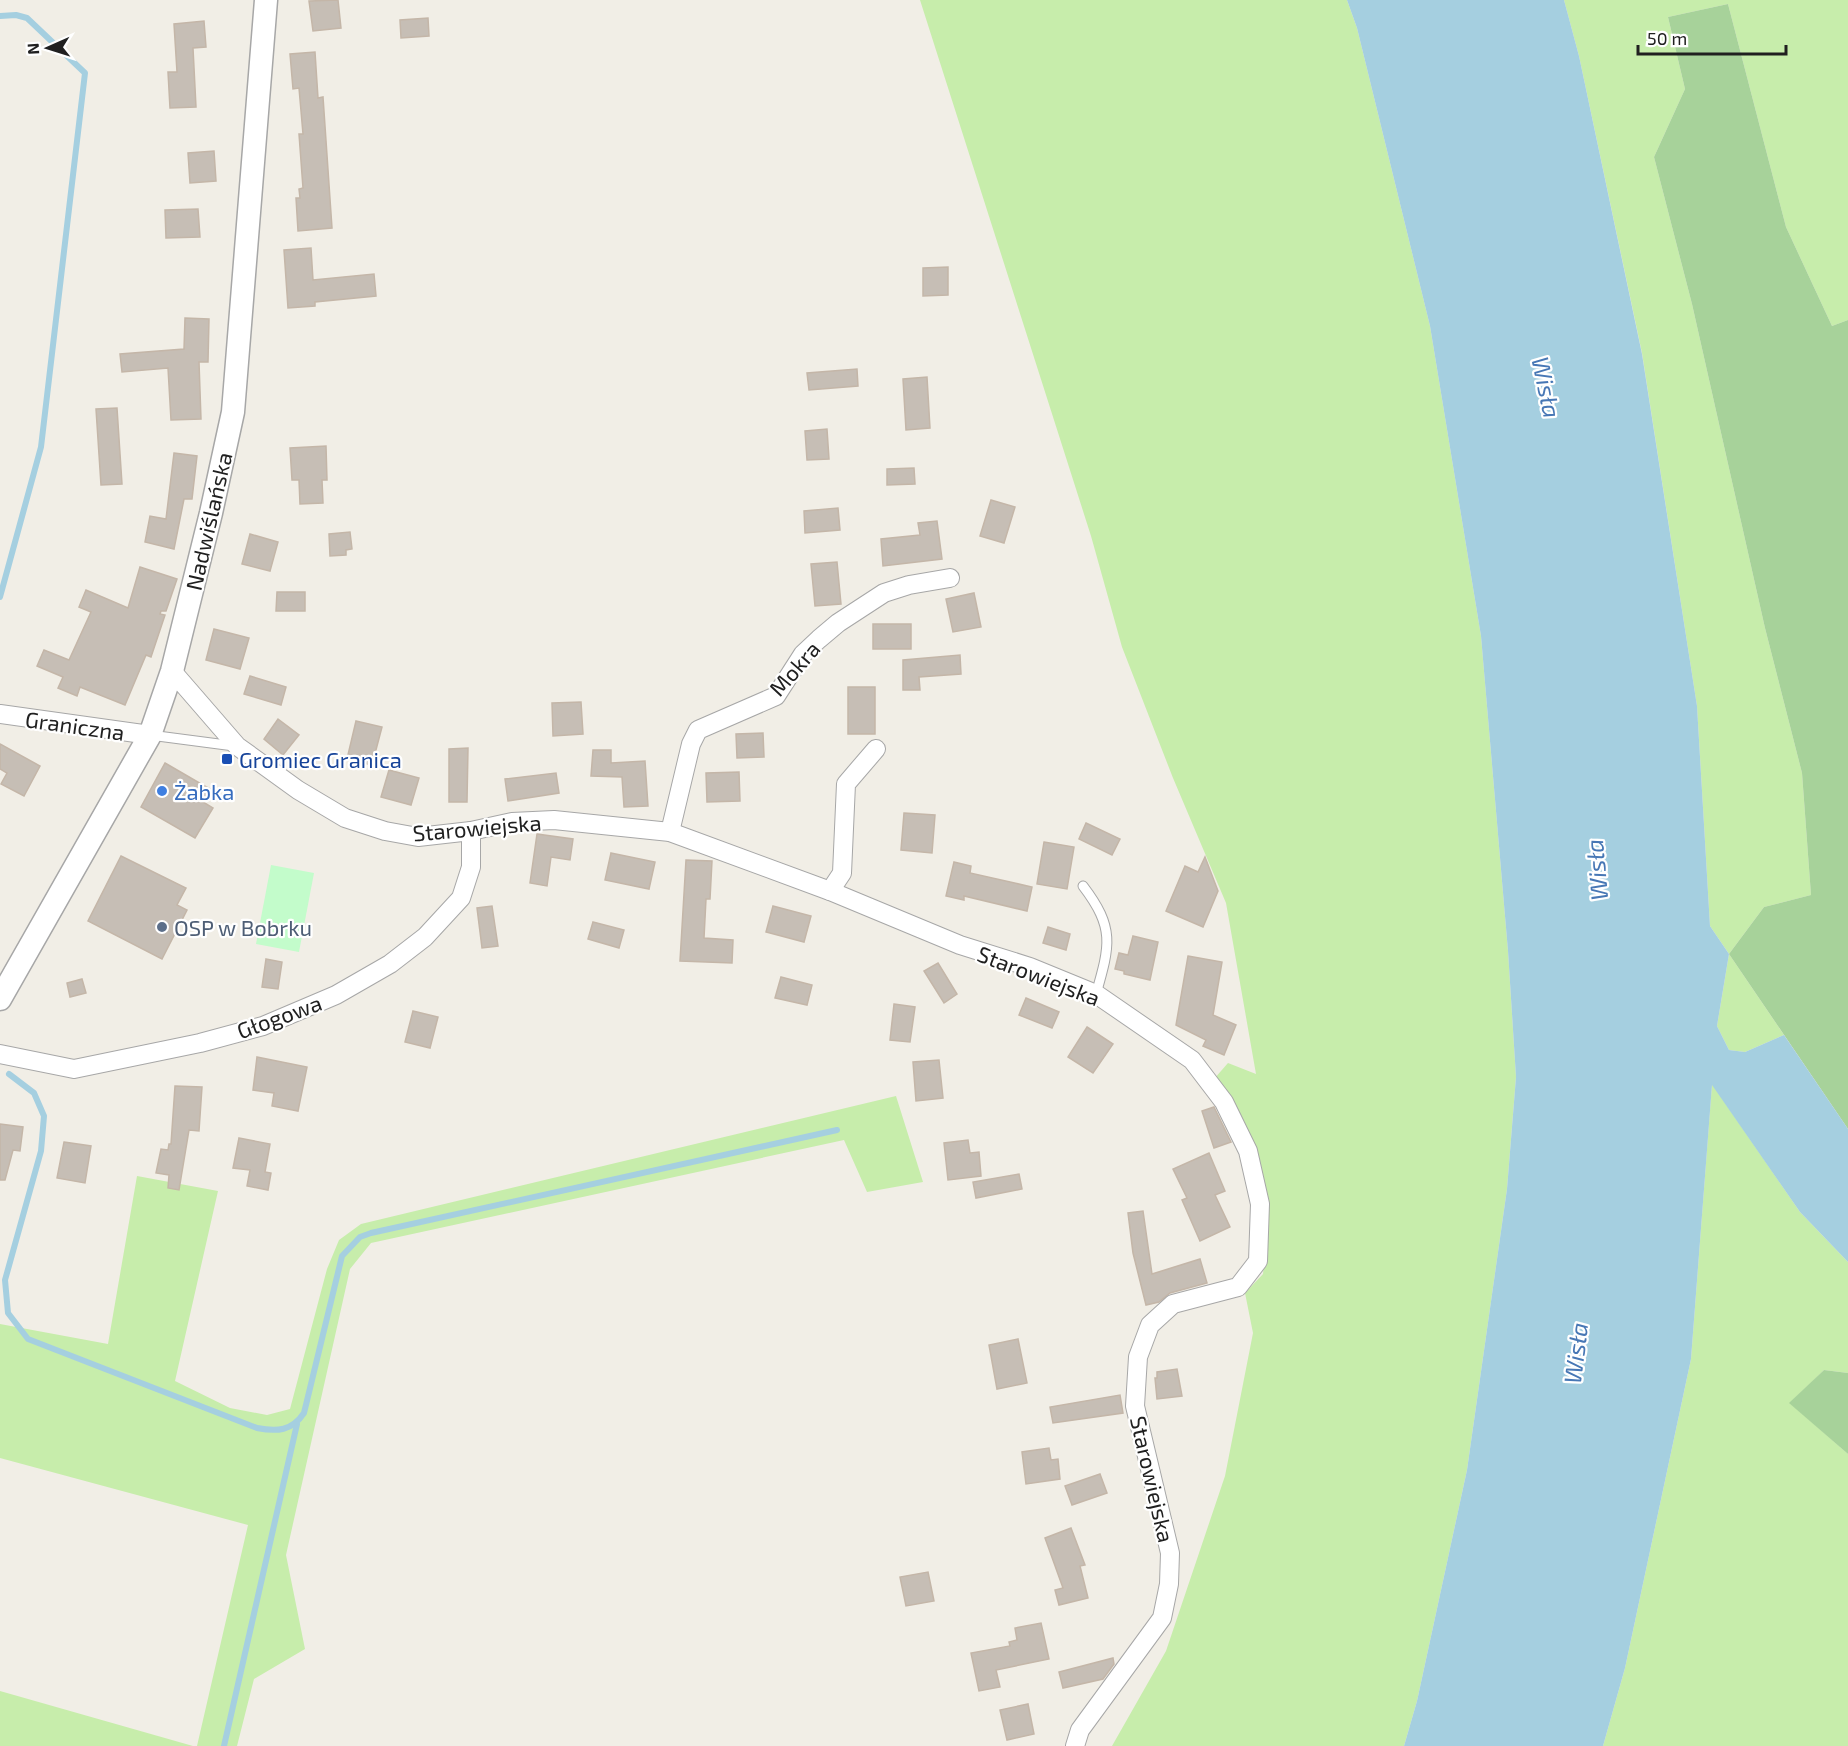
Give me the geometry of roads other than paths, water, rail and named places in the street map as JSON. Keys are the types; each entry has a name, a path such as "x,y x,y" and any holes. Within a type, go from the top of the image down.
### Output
{"street":[{"name":"Nadwiślańska","path":"0,999 150,735 172,671 233,412 266,0"},
{"name":"Mokra","path":"670,832 691,744 698,730 776,696 803,654 838,623 884,593 909,585 950,578"},
{"name":"Starowiejska","path":"172,671 237,746 297,790 345,818 385,831 418,837 471,831 512,822 554,820 670,832 830,891 960,945 1029,967 1096,994 1192,1060 1224,1102 1248,1151 1260,1204 1258,1261 1238,1287 1173,1304 1150,1324 1138,1357 1135,1406 1170,1553 1169,1584 1162,1618 1080,1730 1076,1746"},
{"name":"Graniczna","path":"0,714 150,735"},
{"path":"830,891 842,873 846,784 876,749"},
{"name":"Głogowa","path":"0,1054 74,1069 200,1043 263,1026 336,995 390,964 425,937 460,898 471,867 471,831"}],"lane":[{"path":"150,735 237,746"},
{"path":"1083,886 1099,908 1108,934 1105,963 1096,994"}],"water":[{"name":"Wisła","path":"1347,0 1564,0 1579,56 1642,354 1697,706 1710,926 1729,954 1717,1026 1729,1050 1745,1052 1784,1035 1848,1129 1848,1262 1800,1212 1712,1085 1691,1359 1625,1668 1603,1746 1404,1746 1417,1701 1467,1470 1507,1189 1516,1077 1508,951 1481,636 1430,326 1357,28"}],"waterway":[{"path":"0,16 16,15 27,18 85,73 41,447 0,597"},
{"path":"9,1074 34,1093 44,1116 41,1151 5,1280 8,1313 28,1339 257,1428 271,1430 289,1427 304,1413 342,1256 360,1237 837,1130"},
{"path":"224,1746 297,1424"}],"place":[{"name":"Gromiec Granica","path":"227,759"},
{"name":"Żabka","path":"162,791"},
{"name":"OSP w Bobrku","path":"162,927"}]}
